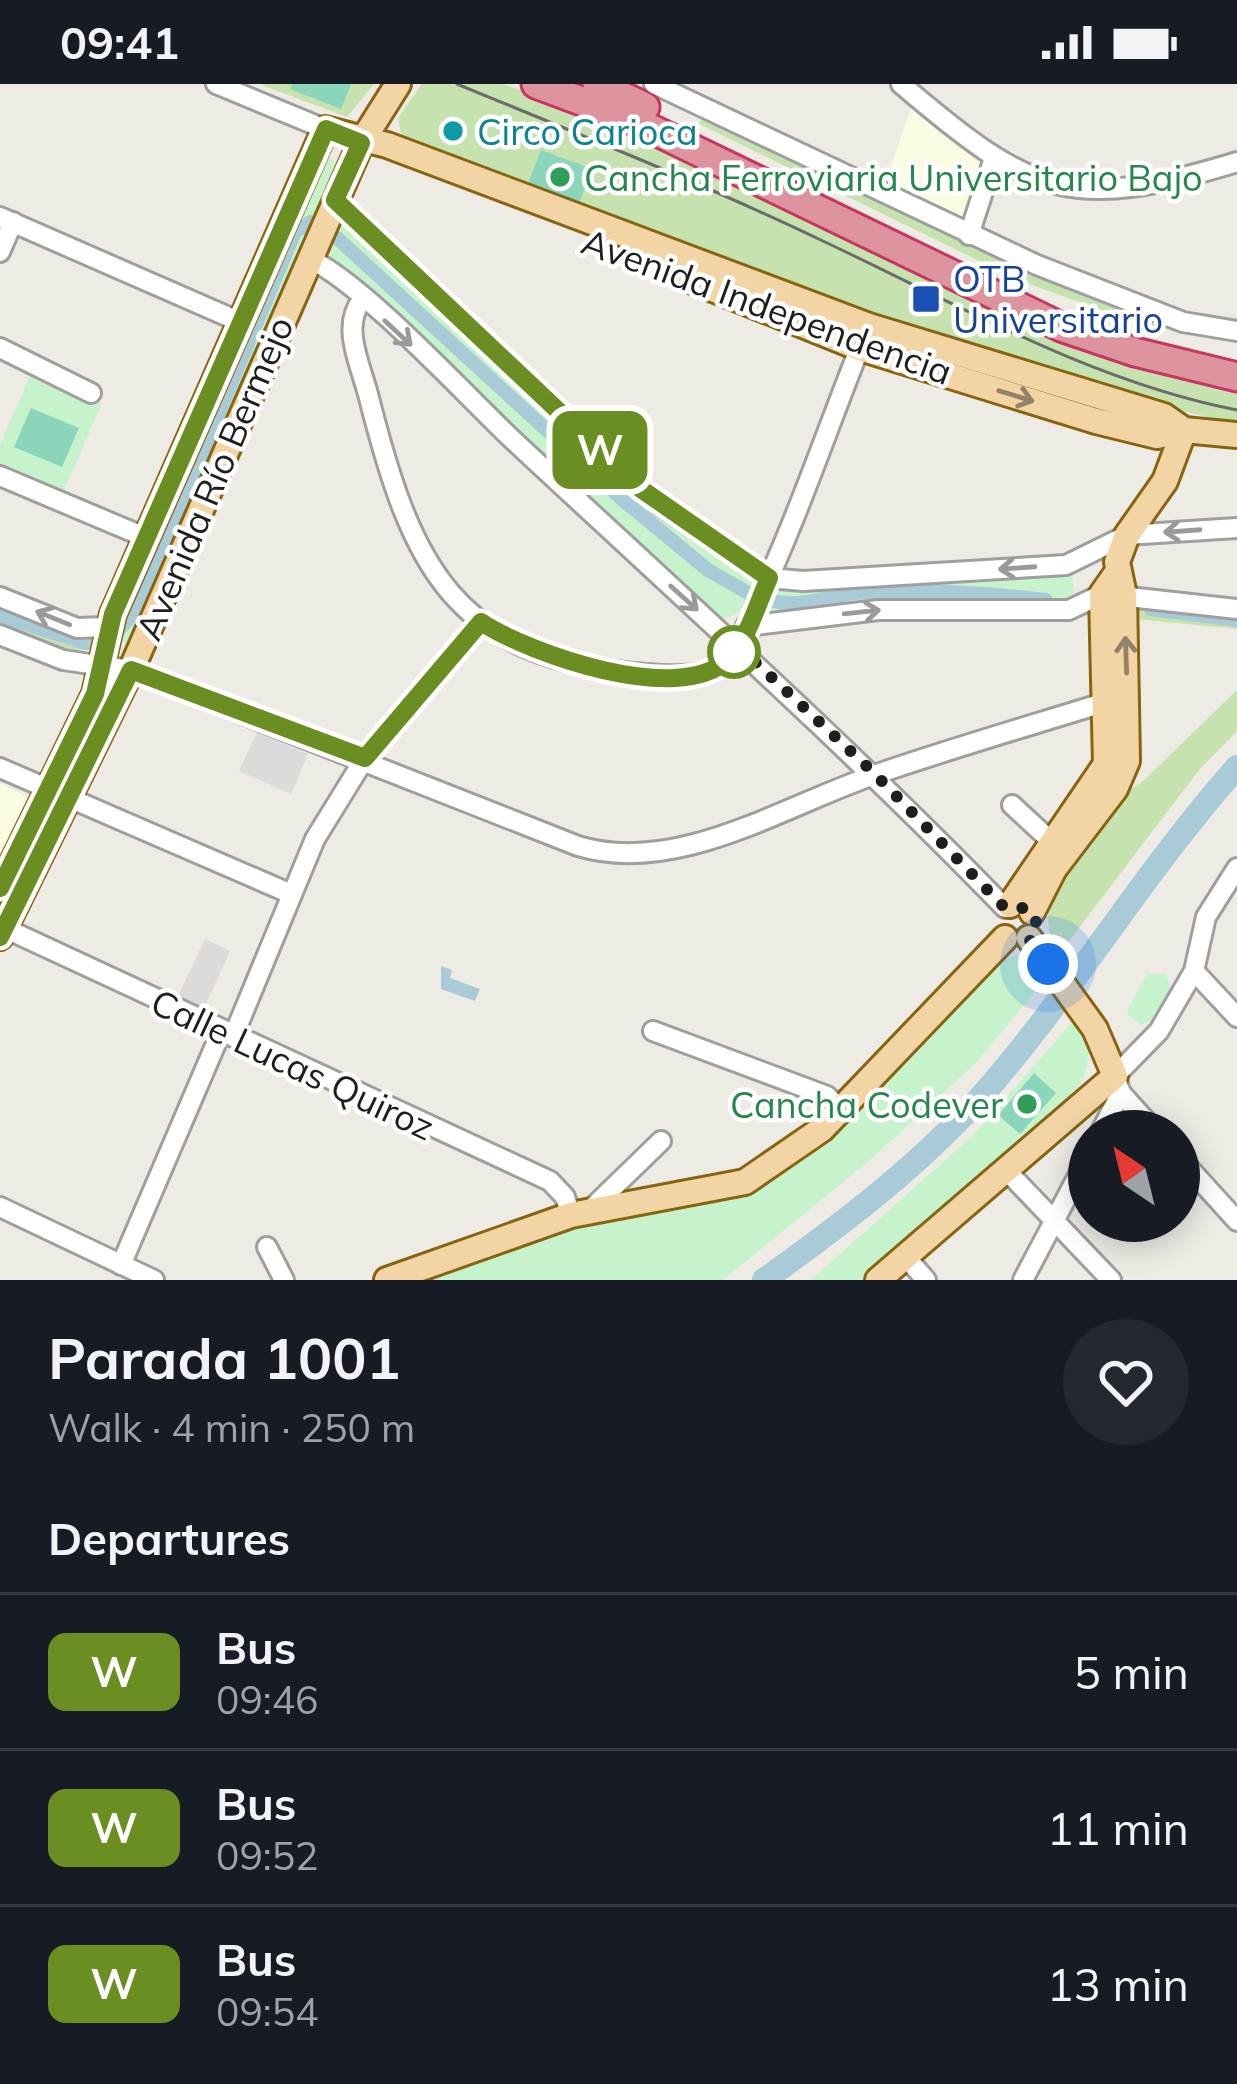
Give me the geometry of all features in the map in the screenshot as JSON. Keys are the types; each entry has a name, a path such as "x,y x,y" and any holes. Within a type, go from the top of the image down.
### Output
{"highway":[{"path":"536,84 635,122 1042,319 1135,352 1237,377"},
{"path":"597,84 1026,296 1179,335 1237,359"}],"main road":[{"name":"Avenida Río Bermejo","path":"0,889 131,670 308,259 361,143 398,84"},
{"name":"Avenida Independencia","path":"326,129 361,143 375,158 1133,431 1157,436 1184,430 1237,435"},
{"name":"Avenida Río Bermejo","path":"1,930 61,794 95,694 108,627 238,321 326,129"},
{"path":"1016,908 1052,841 1106,764 1114,588 1127,536 1165,481 1184,430"},
{"path":"878,1280 1005,1169 1118,1085 1086,1016 1048,964 997,923 1054,869 1114,789 1127,761 1114,588"},
{"path":"387,1280 581,1212 745,1182 784,1160 1017,938"}],"street":[{"name":"Avenida Independencia","path":"216,84 326,129"},
{"path":"654,84 1179,335 1237,332"},
{"path":"699,104 707,84"},
{"path":"901,84 994,158 1041,182 1103,192 1164,184 1237,162"},
{"path":"968,235 994,158"},
{"path":"335,200 641,489 769,578 803,581 1066,565 1127,536 1237,528"},
{"path":"0,252 7,219 238,321"},
{"path":"308,259 362,300 1016,908"},
{"path":"362,300 352,312 351,325 398,507 440,582 481,622 532,652 605,671 706,673 738,646 864,337"},
{"path":"0,348 92,393"},
{"path":"0,476 146,538"},
{"path":"746,626 878,610 1070,610 1114,588 1237,609"},
{"path":"0,597 77,628 108,627"},
{"path":"121,1264 289,893 365,758 481,622"},
{"path":"0,635 63,660 131,670 365,758 578,846 628,856 709,837 875,774 1106,702"},
{"path":"0,768 289,893"},
{"path":"1012,805 1052,841"},
{"path":"1109,1110 1118,1085 1159,1031 1194,971 1206,917 1237,868"},
{"name":"Calle Lucas Quiroz","path":"1,930 550,1181 581,1212"},
{"path":"1194,971 1237,1017"},
{"path":"653,1031 827,1096 841,1108"},
{"path":"1118,1085 1138,1110"},
{"path":"581,1212 661,1141"},
{"path":"1005,1169 1111,1280"},
{"path":"1200,1180 1237,1221"},
{"path":"1023,1280 1068,1195"},
{"path":"0,1207 154,1280"},
{"path":"267,1247 284,1280"},
{"path":"905,1256 926,1280"}],"shaded area":[{"path":"912,106 987,162 969,216 955,222 884,185"},
{"path":"257,732 308,754 291,794 239,771"},
{"path":"0,783 27,797 29,807 0,864"},
{"path":"205,939 230,951 204,1008 178,996"}],"green space":[{"path":"259,84 374,84 347,117"},
{"path":"292,84 351,84 341,109 290,89"},
{"path":"422,84 503,84 634,133 749,189 1237,386 1237,424 919,333 402,140 398,118"},
{"path":"703,117 1153,320 1162,332 1018,280 699,124"},
{"name":"Cancha Ferroviaria Universitario Bajo","path":"541,150 592,169 579,203 528,184"},
{"path":"324,155 339,164 135,636 117,646 118,622"},
{"path":"336,223 354,228 746,569 755,591 736,615 719,619 338,266 325,249"},
{"path":"32,371 102,403 62,495 0,470 0,445"},
{"path":"31,408 79,428 62,467 14,447"},
{"path":"1072,572 1075,603 772,616 766,610 768,598 779,589"},
{"path":"1136,604 1237,615 1237,629 1135,619"},
{"path":"0,607 93,638 93,650 65,650 0,625"},
{"path":"1237,690 1237,731 1199,770 1056,958 1048,908 1066,865 1117,802"},
{"path":"1025,956 1047,977 976,1063 870,1160 723,1280 418,1280 551,1230 722,1199 784,1172 812,1152 995,968 1010,957"},
{"path":"1147,974 1166,974 1171,991 1151,1020 1141,1025 1126,1013"},
{"path":"1076,1018 1088,1058 1073,1096 866,1280 811,1280 972,1136"},
{"name":"Cancha Codever","path":"1034,1073 1056,1093 1020,1134 998,1115"}],"water":[{"path":"441,966 452,970 450,978 480,989 475,1001 441,989"}],"waterway":[{"path":"112,638 131,616 148,581 295,232 311,222"},
{"path":"337,238 623,500 708,570 748,593"},
{"path":"773,601 796,603 854,593 911,591 1046,600"},
{"path":"1151,609 1237,620"},
{"path":"0,616 86,643"},
{"path":"764,1280 884,1189 967,1112 1237,767"}],"tram line":[{"path":"457,84 734,200 1078,361 1130,381 1237,410"}],"bus line":[{"name":"W","path":"0,888 52,790 95,694 113,614 326,129 361,143 335,200 641,489 769,578 731,657 706,673 658,675 583,668 532,652 481,622 365,758 131,670 0,937"}],"place":[{"name":"Circo Carioca","path":"453,131"},
{"name":"Cancha Ferroviaria Universitario Bajo","path":"560,177"},
{"name":"OTB Universitario","path":"926,299"},
{"name":"Cancha Codever","path":"1027,1104"}],"route":[{"path":"734,652 731,657 738,646 875,774 1005,908 1017,904 1028,908 1036,922 1028,938 1048,964"}]}
